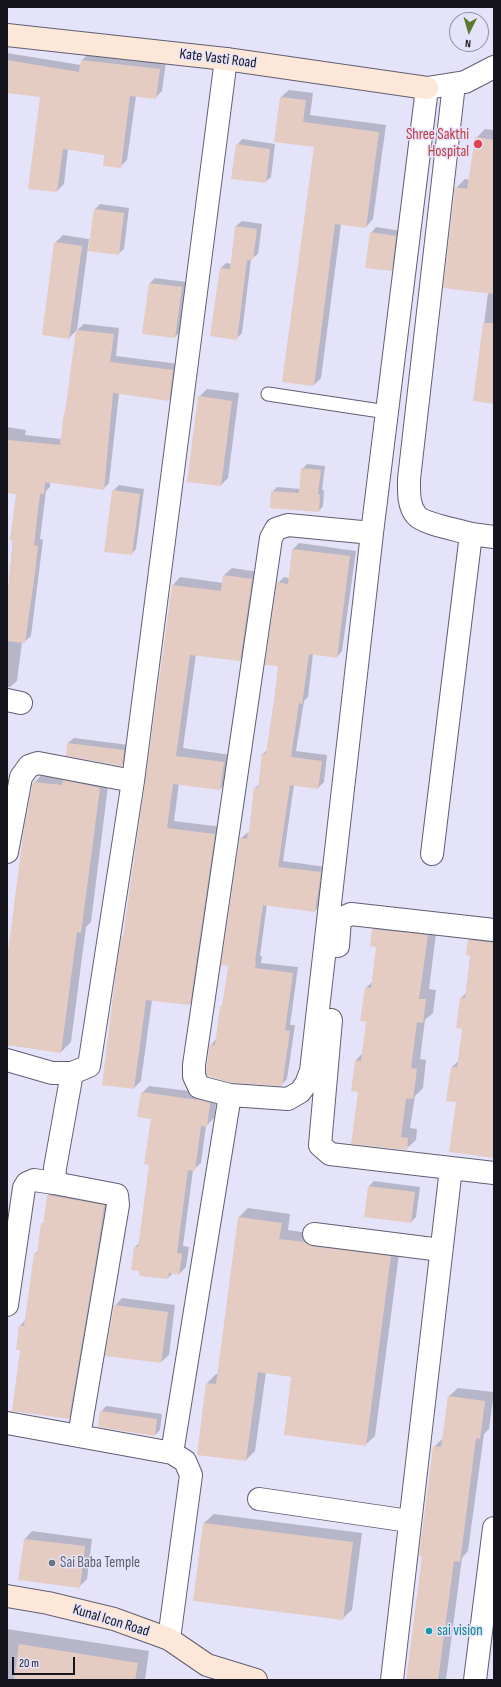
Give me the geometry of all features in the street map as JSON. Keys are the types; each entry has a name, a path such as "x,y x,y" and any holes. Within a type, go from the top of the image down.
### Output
{"street":[{"name":"Kate Vasti Road","path":"7,35 226,59 428,88"},
{"path":"7,1060 52,1073 72,1072 89,1066 133,781 226,59"},
{"path":"372,533 288,525 276,529 271,538 194,1065 194,1076 199,1087 230,1095 288,1098 300,1092 306,1084 311,1071 372,533 428,88 465,82 493,69"},
{"path":"454,84 410,459 408,493 410,505 416,516 433,524 471,534 494,537"},
{"path":"432,854 471,534"},
{"path":"7,852 21,777 29,766 38,763 133,781"},
{"path":"494,930 351,914 340,919 320,1145 330,1154 494,1173"},
{"path":"54,1183 55,1168 72,1072"},
{"path":"172,1452 230,1095"},
{"path":"392,1680 409,1521 451,1168"},
{"path":"7,1305 24,1188 26,1183 34,1180 117,1195 118,1205 79,1436"},
{"path":"314,1234 441,1250"},
{"path":"7,1423 172,1452 185,1461 191,1475 169,1639"},
{"path":"259,1499 409,1521"},
{"path":"475,1680 494,1528"},
{"name":"Kunal Icon Road","path":"7,1596 48,1603 114,1619 169,1639 206,1672 256,1680"}],"lane":[{"path":"268,394 387,412"}],"building":[{"path":"7,60 79,72 81,60 160,69 156,99 130,96 121,168 103,166 104,155 63,149 57,192 28,189 40,97 7,93"},
{"path":"280,97 306,100 303,122 379,132 366,228 335,224 314,386 282,382 314,147 274,142"},
{"path":"475,137 494,140 494,294 443,288 455,187 467,189"},
{"path":"236,144 270,149 266,183 231,179"},
{"path":"94,209 124,213 119,255 88,251"},
{"path":"235,226 257,229 253,260 247,260 237,340 210,336 220,268 230,269"},
{"path":"370,232 396,236 392,271 365,268"},
{"path":"54,242 82,246 69,339 42,335"},
{"path":"149,283 182,287 175,338 142,334"},
{"path":"483,323 494,323 494,404 473,401"},
{"path":"76,330 114,334 110,362 173,370 169,401 113,393 104,490 45,482 44,494 40,494 34,545 38,546 25,643 7,641 7,599 13,541 10,540 16,494 7,493 7,440 60,445"},
{"path":"198,396 232,401 221,486 187,482"},
{"path":"301,468 321,470 318,494 320,495 319,512 270,508 271,491 299,493"},
{"path":"112,490 140,494 132,555 104,552"},
{"path":"292,549 350,556 337,658 309,654 302,704 299,703 291,757 322,761 318,789 290,785 278,867 321,872 315,912 263,905 255,968 293,973 285,1030 290,1031 282,1086 232,1083 208,1076 206,1072 210,1044 215,1045 220,1006 222,1006 228,966 221,965 240,838 247,839 249,832 254,787 258,788 262,753 266,754 274,701 278,666 265,665 277,582 288,584"},
{"path":"223,575 252,579 240,661 190,655 176,756 224,762 220,790 173,784 167,828 215,834 190,1005 146,1000 134,1089 102,1085 117,964 123,936 172,585 221,591"},
{"path":"67,743 124,750 122,766 66,756"},
{"path":"63,780 100,788 81,933 77,932 61,1053 7,1045 7,959 24,828 33,782 62,785"},
{"path":"372,929 428,935 419,999 426,999 423,1023 417,1022 411,1068 417,1069 413,1099 406,1098 401,1137 408,1138 407,1150 351,1144 358,1092 351,1091 355,1060 361,1061 366,1022 360,1021 365,987 371,988 376,947 370,946"},
{"path":"468,940 494,943 494,1158 449,1152 456,1102 446,1101 451,1067 457,1067 462,1029 456,1028 460,997 465,998 470,956 466,955"},
{"path":"141,1092 210,1103 207,1127 201,1126 195,1171 188,1170 177,1253 182,1254 179,1275 169,1273 168,1279 139,1276 139,1271 131,1270 134,1246 138,1247 149,1165 144,1164 151,1119 137,1117"},
{"path":"368,1186 415,1192 411,1223 364,1217"},
{"path":"47,1195 104,1205 69,1419 12,1411 20,1350 16,1350 19,1325 24,1326 34,1254 37,1254 41,1223 43,1224"},
{"path":"238,1217 282,1223 279,1239 305,1242 312,1246 391,1256 366,1446 284,1435 291,1377 258,1372 246,1461 197,1455 206,1383 216,1384"},
{"path":"114,1305 168,1312 161,1363 105,1356"},
{"path":"448,1396 485,1401 480,1439 476,1438 460,1562 454,1561 438,1680 406,1680 422,1557 419,1556 433,1446 441,1447"},
{"path":"100,1411 157,1419 155,1436 98,1427"},
{"path":"203,1523 353,1542 343,1620 193,1601"},
{"name":"Sai Baba Temple","path":"24,1539 85,1546 80,1588 18,1580"},
{"path":"19,1644 138,1663 135,1680 14,1680"}],"place":[{"name":"Shree Sakthi Hospital","path":"478,144"},
{"name":"Sai Baba Temple","path":"52,1563"},
{"name":"sai vision","path":"429,1631"}]}
